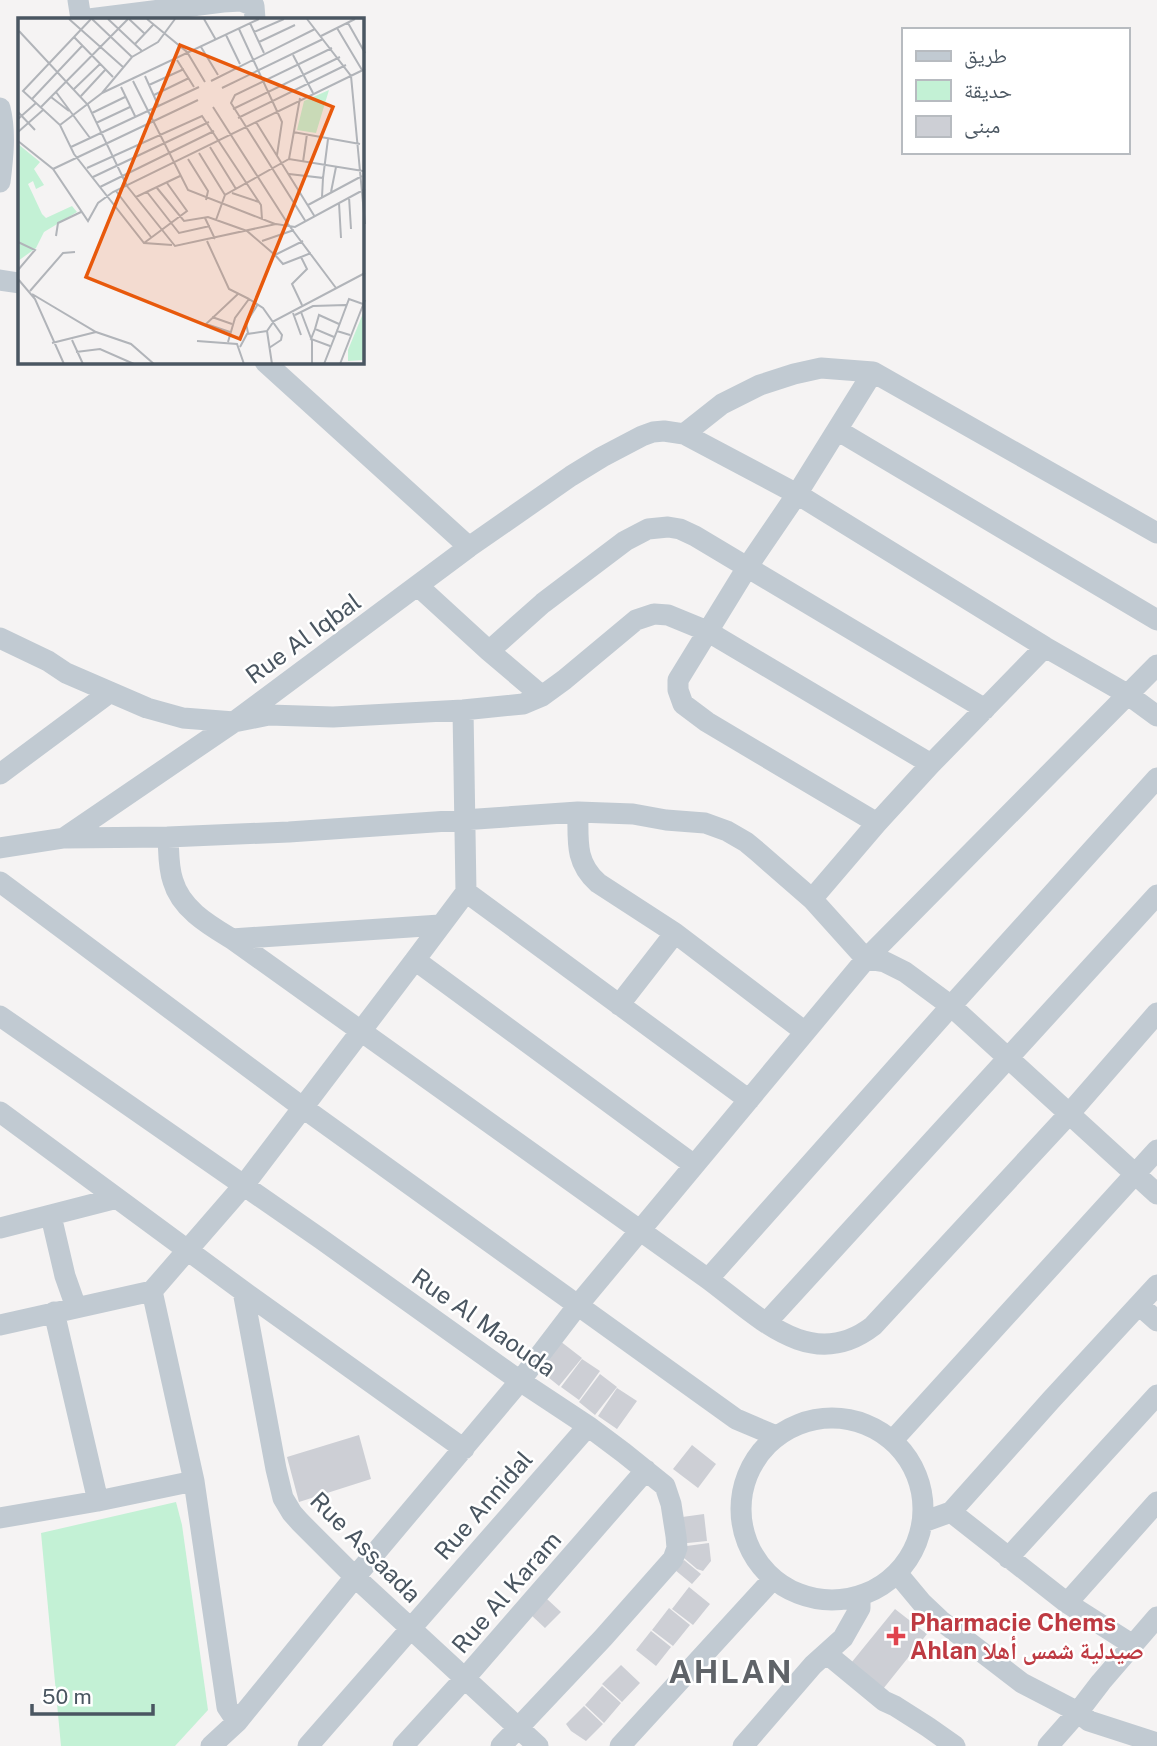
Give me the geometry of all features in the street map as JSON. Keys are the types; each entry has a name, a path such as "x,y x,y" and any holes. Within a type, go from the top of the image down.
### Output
{"street":[{"path":"78,0 81,18"},
{"path":"97,18 241,1 254,6 255,18"},
{"path":"0,108 3,119 0,182"},
{"path":"0,279 18,283"},
{"path":"267,364 469,547"},
{"path":"1157,533 873,372 821,368 760,385 722,404 684,434 797,494 1045,647 1128,694 1157,716"},
{"path":"873,372 707,631 678,680 678,690 679,698 684,704 707,722 877,823"},
{"path":"837,430 1157,620"},
{"name":"Rue Al Iqbal","path":"0,848 64,838 234,722 469,547 571,477 627,443 653,432 684,434"},
{"path":"489,651 543,603 625,541 648,529 668,527 680,529 748,566 985,709"},
{"path":"418,586 542,696"},
{"path":"0,638 108,693 147,708 183,718 234,722 269,715 333,717 523,704 542,696 564,680 636,620 654,614 667,615 707,631 931,764"},
{"path":"812,899 931,764 1045,647"},
{"path":"211,1746 237,1722 520,1381 578,1305 866,959 1157,665"},
{"path":"0,774 108,693"},
{"path":"0,1325 152,1291 243,1185 415,960 466,892 463,710"},
{"path":"708,1279 1157,778"},
{"path":"578,812 580,857 590,876 675,933 805,1032"},
{"path":"64,838 168,837 355,829 578,812 633,814 705,823 727,831 752,847 812,899 866,959 886,962 905,972 951,1006 1157,1194"},
{"path":"168,837 172,879 181,898 212,927 766,1323 795,1340 817,1345 841,1342 864,1333 879,1320 1069,1114 1157,1013"},
{"path":"0,882 302,1107 736,1419 776,1436"},
{"path":"466,892 749,1100"},
{"path":"766,1323 1157,895"},
{"path":"232,939 440,925"},
{"path":"619,1005 675,933"},
{"path":"415,960 694,1165"},
{"name":"Rue Al Maouda","path":"0,1016 588,1426 665,1486 671,1504 677,1548 673,1559 501,1746"},
{"path":"0,1112 464,1449"},
{"path":"892,1440 1157,1150"},
{"path":"0,1228 117,1198"},
{"path":"51,1216 65,1276 76,1307"},
{"path":"923,1522 951,1513 1157,1286"},
{"path":"152,1291 194,1481 227,1707 237,1722"},
{"name":"Rue Assaada","path":"243,1291 276,1469 284,1498 292,1513 355,1577 538,1746"},
{"path":"1139,1305 1157,1321"},
{"path":"54,1312 98,1501"},
{"path":"1008,1558 1157,1395"},
{"path":"823,1418 848,1419 872,1426 892,1440 908,1457 919,1477 924,1499 923,1522 914,1550 897,1573 869,1592 838,1601 814,1599 792,1592 773,1579 760,1566 750,1550 743,1532 741,1514 741,1495 746,1477 765,1447 776,1436 798,1424 823,1418"},
{"path":"736,1419 755,1460"},
{"name":"Rue Annidal","path":"308,1746 588,1426"},
{"name":"Rue Al Karam","path":"403,1746 646,1470"},
{"path":"0,1518 194,1481"},
{"path":"1067,1603 1157,1502"},
{"path":"951,1513 1067,1603 1133,1644"},
{"path":"897,1573 922,1603 962,1638 1022,1683 1079,1712 1089,1721 1157,1743"},
{"path":"620,1746 773,1579"},
{"path":"869,1592 922,1603"},
{"path":"743,1746 813,1665 843,1637 869,1592"},
{"path":"1048,1746 1157,1617"},
{"path":"827,1654 884,1700 955,1746"}],"green space":[{"path":"176,1502 182,1525 208,1710 175,1746 61,1746 41,1533"}],"building":[{"path":"560,1341 582,1358 559,1386 538,1369"},
{"path":"582,1359 600,1371 579,1400 561,1387"},
{"path":"600,1374 617,1387 595,1415 579,1402"},
{"path":"617,1388 637,1401 617,1429 598,1416"},
{"path":"359,1435 371,1479 299,1502 287,1457"},
{"path":"692,1445 716,1464 698,1488 673,1469"},
{"path":"704,1514 707,1541 678,1544 675,1518"},
{"path":"709,1543 711,1561 703,1571 684,1558 679,1547"},
{"path":"684,1560 701,1574 692,1584 675,1570"},
{"path":"689,1587 710,1604 693,1625 672,1609"},
{"path":"547,1599 561,1612 545,1628 531,1615"},
{"path":"669,1608 690,1625 673,1646 652,1630"},
{"path":"895,1609 927,1634 879,1694 847,1668"},
{"path":"651,1631 671,1647 656,1666 636,1650"},
{"path":"621,1665 640,1683 622,1702 602,1684"},
{"path":"602,1686 621,1703 604,1723 585,1705"},
{"path":"584,1706 603,1724 586,1741 566,1724"}],"place":[{"name":"Pharmacie Chems Ahlan صيدلية شمس أهلا","path":"896,1636"}],"district":[{"name":"AHLAN","path":"731,1671"}]}
